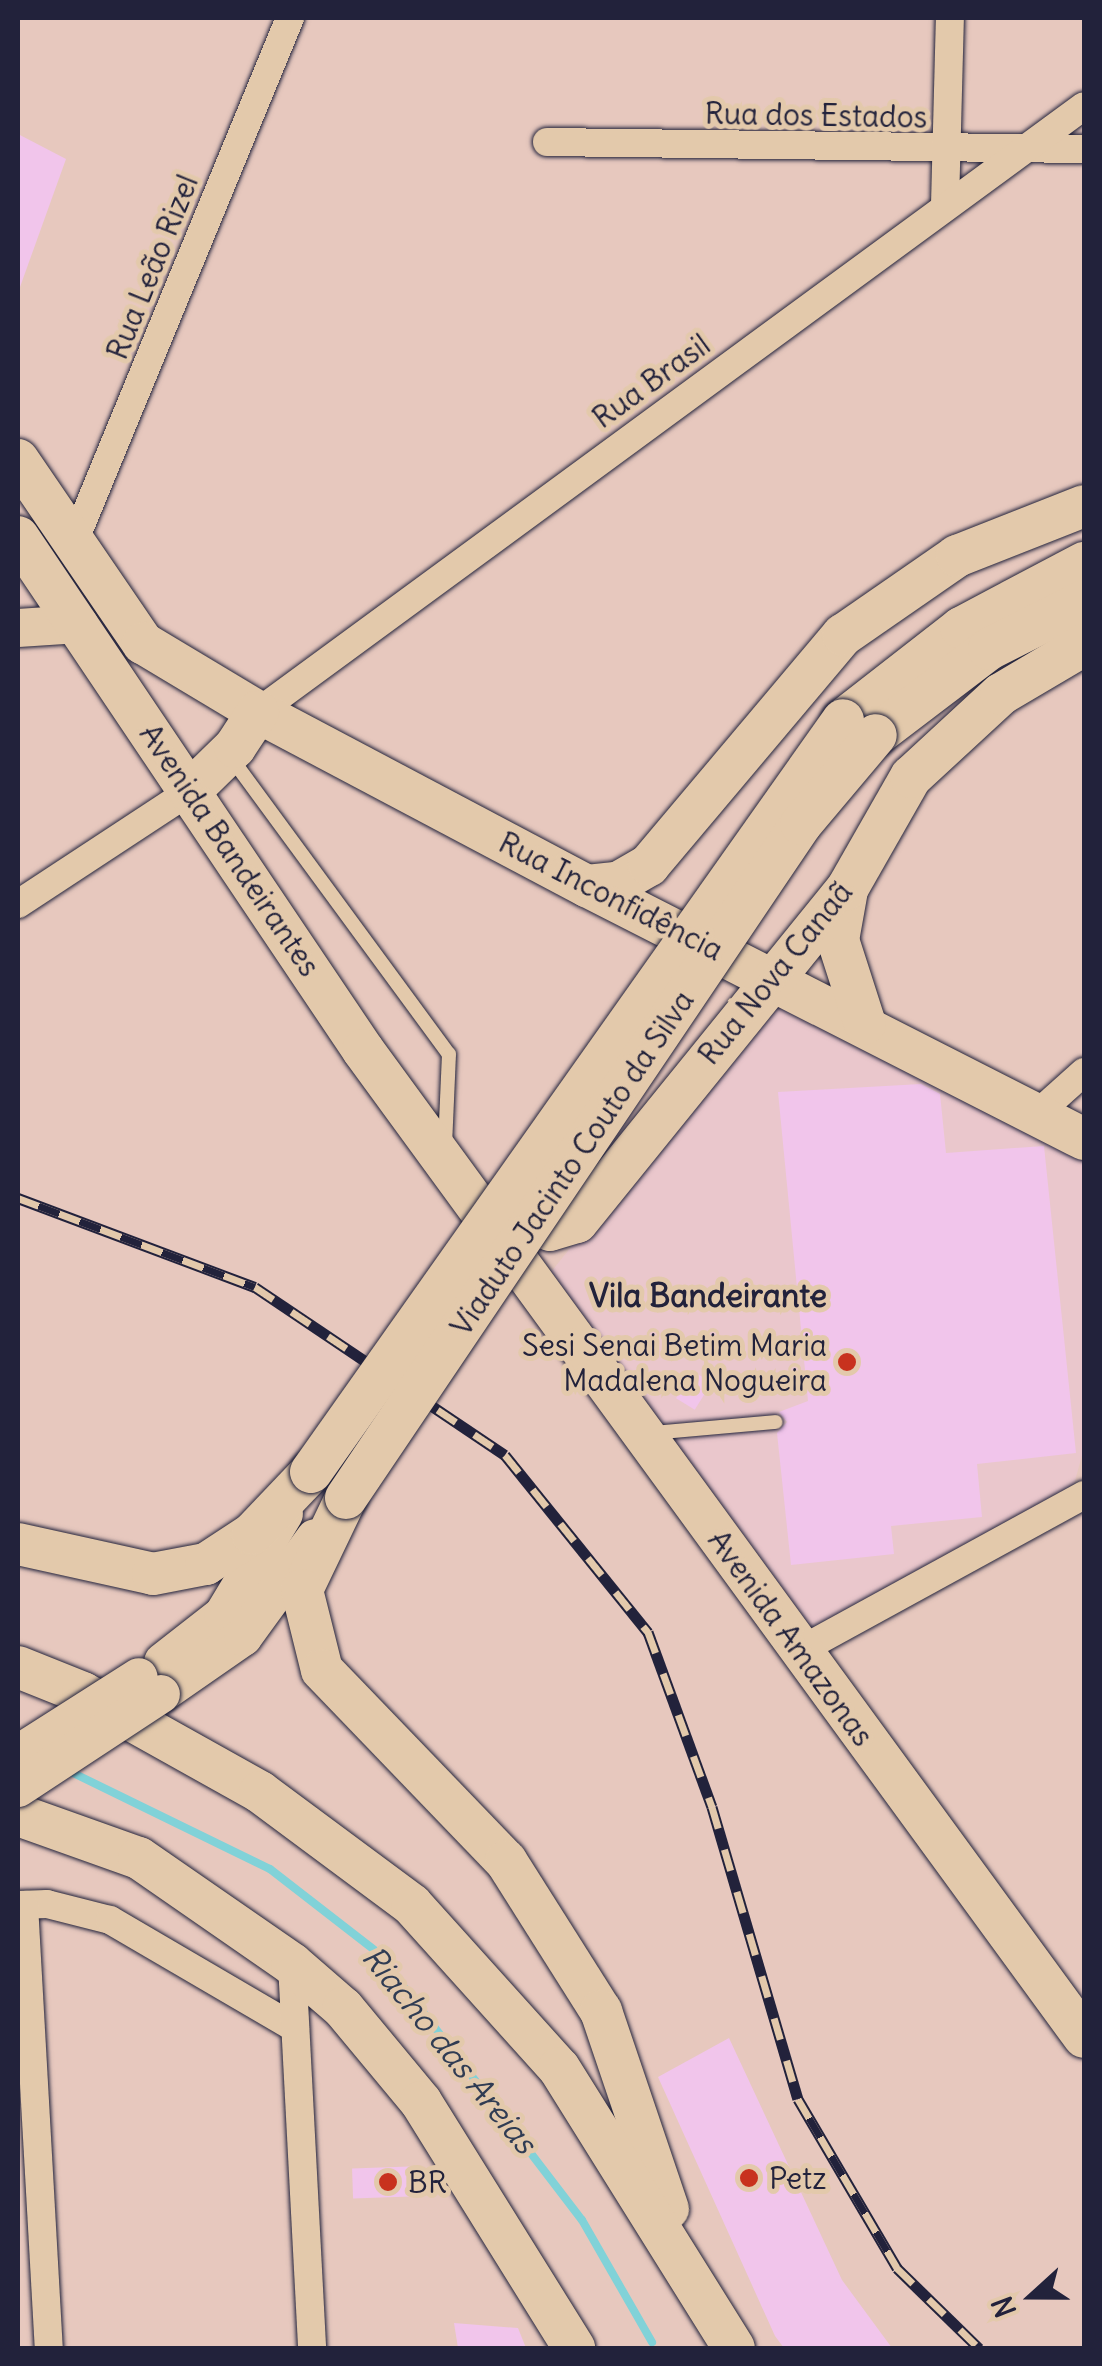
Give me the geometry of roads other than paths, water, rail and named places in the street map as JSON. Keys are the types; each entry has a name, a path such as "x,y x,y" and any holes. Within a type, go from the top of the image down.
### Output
{"main road":[{"path":"18,460 74,542"},
{"path":"588,886 618,883 649,864 844,635 957,556 1084,506"},
{"name":"Avenida Bandeirantes","path":"18,537 499,1238"},
{"name":"Rua Inconfidência","path":"74,542 144,643 258,712 588,886 866,1024 1084,1139"},
{"path":"860,728 874,690 961,628 1084,563"},
{"path":"860,728 989,649 1084,601"},
{"path":"18,628 79,624"},
{"name":"Rua Nova Canaã","path":"449,1168 550,1230 577,1222 770,977 848,889 911,778 1001,694 1084,645"},
{"path":"190,791 228,755 258,712"},
{"name":"Viaduto Jacinto Couto da Silva","path":"150,1685 223,1615 304,1481 860,728"},
{"name":"Viaduto Jacinto Couto da Silva","path":"150,1685 243,1638 340,1506 801,824 860,728"},
{"path":"848,889 838,940 866,1024"},
{"name":"Avenida Amazonas","path":"499,1238 1084,2037"},
{"path":"18,1544 154,1574 206,1564 252,1534 304,1481"},
{"path":"340,1506 302,1590 322,1670 506,1861 600,2011 690,2276"},
{"path":"18,1667 83,1693 260,1792 412,1906 559,2068 690,2276 724,2345"},
{"path":"18,1754 150,1685"},
{"path":"18,1788 150,1685"},
{"path":"18,1815 139,1858 292,1964 343,2008 421,2102 574,2348"}],"street":[{"name":"Rua Leão Rizel","path":"74,542 290,18"},
{"path":"946,205 950,18"},
{"name":"Rua Brasil","path":"258,712 1084,106"},
{"name":"Rua dos Estados","path":"546,142 1084,149"},
{"path":"18,904 190,791"},
{"path":"1037,1114 1084,1072"},
{"path":"799,1651 1084,1496"},
{"path":"49,2348 21,1905 110,1920 295,2028"},
{"path":"292,1964 312,2348"}],"lane":[{"name":"Avenida Bandeirantes","path":"228,755 449,1054 449,1168"},
{"path":"641,1434 776,1422"}],"waterway":[{"name":"Riacho das Areias","path":"67,1770 270,1869 377,1952 582,2220 652,2342"}],"railway":[{"path":"18,1198 255,1287 505,1455 648,1632 712,1807 798,2099 897,2268 979,2348"}],"place":[{"name":"Sesi Senai Betim Maria Madalena Nogueira","path":"847,1362"},
{"name":"Petz","path":"749,2178"},
{"name":"BR","path":"388,2182"}],"district":[{"name":"Vila Bandeirante","path":"708,1296"}]}
